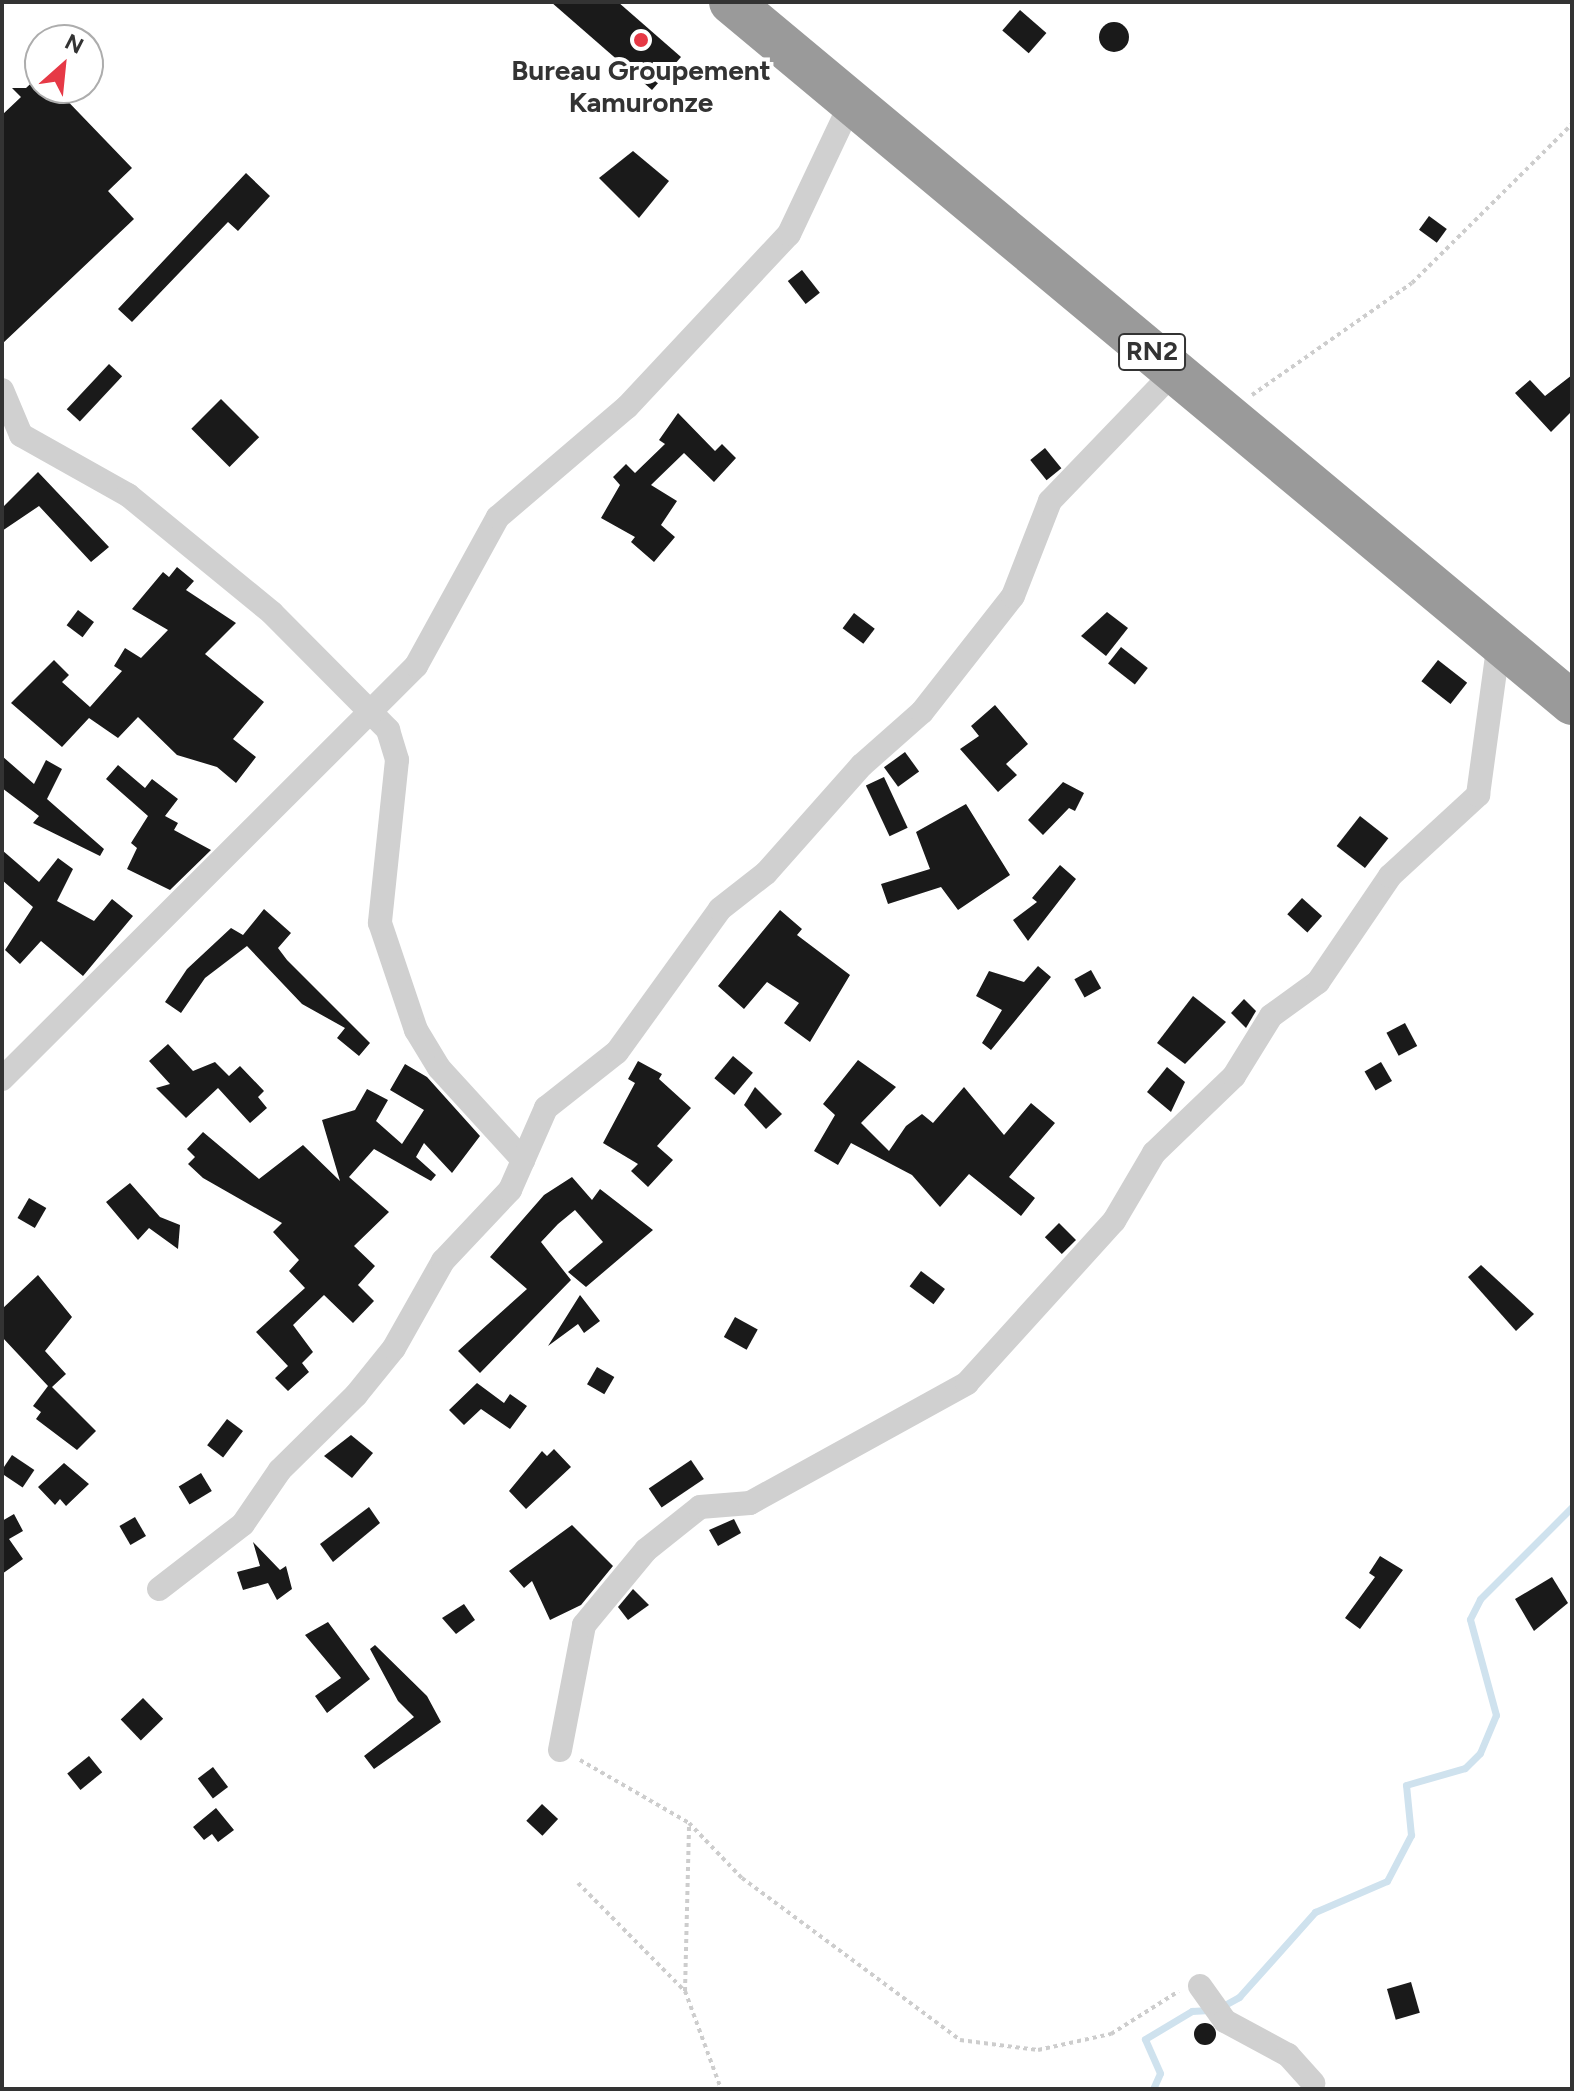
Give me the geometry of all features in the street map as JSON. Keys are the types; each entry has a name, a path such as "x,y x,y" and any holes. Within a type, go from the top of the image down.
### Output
{"highway":[{"name":"RN2","path":"731,2 1572,703"}],"street":[{"path":"2,1079 368,708 416,666 498,517 627,407 789,234 852,101"},
{"path":"159,1589 243,1524 280,1470 356,1395 394,1348 443,1261 510,1190 546,1108 617,1052 720,909 766,873 979,643 1031,561 1050,501 1175,371"},
{"path":"2,390 21,435 128,495 272,613 388,730 397,760 380,923 416,1030 439,1068 523,1160"},
{"path":"560,1750 584,1625 646,1550 700,1507 750,1503 967,1383 1114,1221 1154,1153 1234,1076 1271,1016 1318,982 1390,876 1478,795 1499,642"},
{"path":"1200,1986 1225,2021 1288,2055 1313,2083"}],"path":[{"path":"1226,413 1412,283 1572,124"},
{"path":"560,1750 689,1823 742,1878 960,2040 1038,2050 1099,2036 1142,2020 1175,1992 1200,1986"},
{"path":"689,1823 685,1991 721,2089"},
{"path":"578,1883 685,1991"}],"building":[{"path":"551,2 618,2 681,57 652,90"},
{"path":"1020,10 1046,33 1029,53 1002,30"},
{"path":"1114,22 1125,26 1129,37 1125,48 1114,52 1103,48 1099,37 1103,26"},
{"path":"12,88 24,88 24,104 70,104 132,168 108,191 134,219 2,344 2,115 21,97"},
{"path":"633,151 669,181 639,218 599,178"},
{"path":"246,173 270,196 238,231 228,222 132,322 118,309"},
{"path":"1429,216 1447,229 1437,243 1419,230"},
{"path":"802,270 820,293 806,304 788,281"},
{"path":"109,364 122,376 80,422 67,409"},
{"path":"1572,375 1572,411 1551,432 1515,393 1530,380 1545,396"},
{"path":"221,399 259,437 229,467 191,429"},
{"path":"678,413 715,451 722,444 736,458 714,482 684,453 651,485 677,501 661,525 675,537 654,562 631,542 635,537 601,518 620,485 613,477 626,464 635,473 665,444 659,440"},
{"path":"1045,448 1061,468 1047,480 1030,460"},
{"path":"38,472 109,547 91,562 39,506 2,531 2,508"},
{"path":"177,567 194,581 186,590 236,623 205,654 264,702 233,739 256,757 236,783 217,767 177,755 138,717 118,738 89,718 62,747 11,703 54,660 69,675 62,682 90,707 122,671 114,666 125,648 141,658 168,630 132,609 163,572 169,577"},
{"path":"78,610 94,622 83,637 67,625"},
{"path":"1107,612 1128,628 1106,656 1081,636"},
{"path":"854,613 875,629 863,644 843,628"},
{"path":"1121,647 1148,668 1135,684 1108,664"},
{"path":"1438,660 1467,683 1451,704 1421,681"},
{"path":"995,705 1028,744 1006,764 1017,775 998,792 960,749 979,736 971,726"},
{"path":"905,752 919,771 898,787 884,767"},
{"path":"2,756 34,784 46,760 62,769 47,799 104,849 100,856 33,823 39,816 2,788"},
{"path":"118,765 145,788 152,779 178,799 165,816 178,823 174,830 211,850 170,890 127,869 137,848 131,843 148,816 106,779"},
{"path":"884,777 908,828 890,836 866,785"},
{"path":"1063,782 1084,793 1075,811 1069,808 1043,835 1028,820"},
{"path":"966,804 1010,875 958,910 941,887 888,904 881,884 930,869 916,832"},
{"path":"1360,816 1388,838 1365,868 1337,846"},
{"path":"2,850 39,882 58,858 73,869 57,901 94,921 112,899 133,916 83,976 41,941 20,964 5,950 33,907 2,880"},
{"path":"1060,865 1076,879 1028,941 1013,920 1037,902 1032,898"},
{"path":"1302,898 1322,916 1307,932 1287,914"},
{"path":"264,909 291,933 278,948 287,960 370,1043 359,1056 337,1038 345,1028 302,1004 247,946 205,978 181,1013 165,1002 187,969 231,928 243,935"},
{"path":"780,910 802,929 797,935 850,975 810,1042 784,1023 799,1003 767,982 744,1009 718,986"},
{"path":"1038,966 1051,977 991,1050 982,1043 1002,1010 976,996 989,971 1024,982"},
{"path":"1091,970 1101,988 1085,998 1074,979"},
{"path":"1193,996 1226,1022 1185,1064 1157,1043"},
{"path":"1244,999 1256,1011 1246,1028 1231,1013"},
{"path":"1405,1023 1417,1046 1399,1056 1386,1033"},
{"path":"168,1044 193,1071 215,1062 229,1076 240,1066 264,1091 258,1097 267,1108 250,1123 218,1088 186,1118 156,1088 170,1084 149,1061"},
{"path":"733,1056 753,1073 734,1095 714,1078"},
{"path":"858,1060 896,1087 861,1123 889,1151 906,1126 922,1114 933,1123 964,1087 1004,1135 1031,1103 1055,1123 1009,1177 1035,1198 1021,1216 969,1174 940,1207 912,1175 851,1143 838,1165 814,1151 835,1115 823,1104"},
{"path":"638,1061 662,1074 659,1079 691,1108 657,1146 673,1160 648,1187 631,1171 638,1164 603,1143 635,1083 628,1079"},
{"path":"1381,1062 1392,1081 1376,1091 1365,1072"},
{"path":"405,1064 427,1077 480,1136 452,1173 424,1143 416,1157 436,1175 431,1181 374,1149 349,1177 389,1212 354,1246 375,1266 358,1285 374,1301 353,1323 324,1295 293,1325 313,1352 302,1363 309,1372 288,1391 275,1378 288,1366 256,1332 305,1288 289,1271 299,1260 273,1232 282,1223 203,1178 188,1164 195,1157 187,1149 203,1132 259,1179 303,1145 340,1181 322,1120 355,1110 367,1089 388,1100 376,1121 402,1144 424,1110 390,1090"},
{"path":"1167,1067 1185,1082 1171,1112 1147,1092"},
{"path":"755,1087 782,1114 766,1129 744,1105"},
{"path":"572,1177 592,1200 600,1189 653,1230 586,1287 568,1272 603,1242 575,1210 558,1224 541,1242 571,1280 480,1373 458,1351 527,1289 490,1257 544,1195"},
{"path":"130,1183 160,1217 180,1225 178,1249 149,1228 138,1240 106,1202"},
{"path":"29,1198 46,1208 35,1228 18,1218"},
{"path":"1059,1223 1076,1240 1062,1254 1045,1237"},
{"path":"1481,1265 1534,1314 1516,1331 1468,1277"},
{"path":"921,1271 945,1289 934,1304 910,1286"},
{"path":"38,1275 72,1317 45,1351 66,1374 52,1387 96,1431 77,1450 36,1419 41,1412 33,1406 48,1386 2,1337 2,1309"},
{"path":"580,1295 600,1321 584,1333 578,1324 548,1346"},
{"path":"735,1317 758,1330 747,1350 724,1337"},
{"path":"597,1367 614,1377 604,1394 587,1384"},
{"path":"477,1383 504,1403 510,1394 527,1406 510,1429 481,1409 464,1425 449,1410"},
{"path":"227,1419 243,1431 223,1457 207,1445"},
{"path":"351,1435 373,1453 352,1478 324,1456"},
{"path":"554,1449 571,1467 526,1509 509,1491 542,1451 547,1456"},
{"path":"12,1455 34,1470 23,1488 2,1474"},
{"path":"691,1460 704,1479 662,1508 649,1489"},
{"path":"64,1463 89,1484 66,1506 60,1499 55,1505 38,1487"},
{"path":"201,1473 212,1491 190,1504 179,1486"},
{"path":"369,1507 380,1523 333,1562 320,1544"},
{"path":"14,1514 23,1531 9,1539 23,1559 2,1574 2,1521"},
{"path":"135,1517 146,1536 130,1545 119,1526"},
{"path":"734,1519 741,1533 718,1546 709,1530"},
{"path":"572,1525 613,1566 581,1605 550,1620 532,1581 524,1588 509,1571"},
{"path":"253,1542 280,1570 286,1566 292,1589 277,1600 268,1583 243,1590 237,1572 260,1566"},
{"path":"1380,1556 1403,1570 1360,1629 1345,1618 1375,1577 1369,1573"},
{"path":"1552,1577 1568,1603 1534,1631 1515,1599"},
{"path":"633,1589 649,1605 628,1620 618,1607"},
{"path":"464,1604 475,1620 456,1634 442,1618"},
{"path":"328,1622 370,1679 327,1713 315,1696 341,1678 305,1635"},
{"path":"375,1645 427,1696 441,1722 374,1769 364,1756 414,1717 398,1701 370,1649"},
{"path":"143,1698 163,1719 141,1740 121,1720"},
{"path":"89,1756 102,1772 80,1790 67,1774"},
{"path":"213,1767 228,1787 213,1798 198,1778"},
{"path":"542,1804 558,1819 542,1836 526,1821"},
{"path":"216,1808 234,1830 218,1842 212,1834 204,1840 193,1827"},
{"path":"1411,1982 1420,2013 1396,2020 1387,1989"},
{"path":"1205,2023 1213,2026 1216,2034 1213,2042 1205,2045 1197,2042 1194,2034 1197,2026"}],"waterway":[{"path":"1221,2007 1239,1997 1315,1912 1387,1881 1411,1835 1406,1785 1465,1768 1480,1753 1496,1715 1470,1619 1480,1599 1572,1507"},
{"path":"1153,2089 1160,2073 1145,2039 1192,2011 1209,2010"}],"place":[{"name":"Bureau Groupement Kamuronze","path":"641,40"}]}
